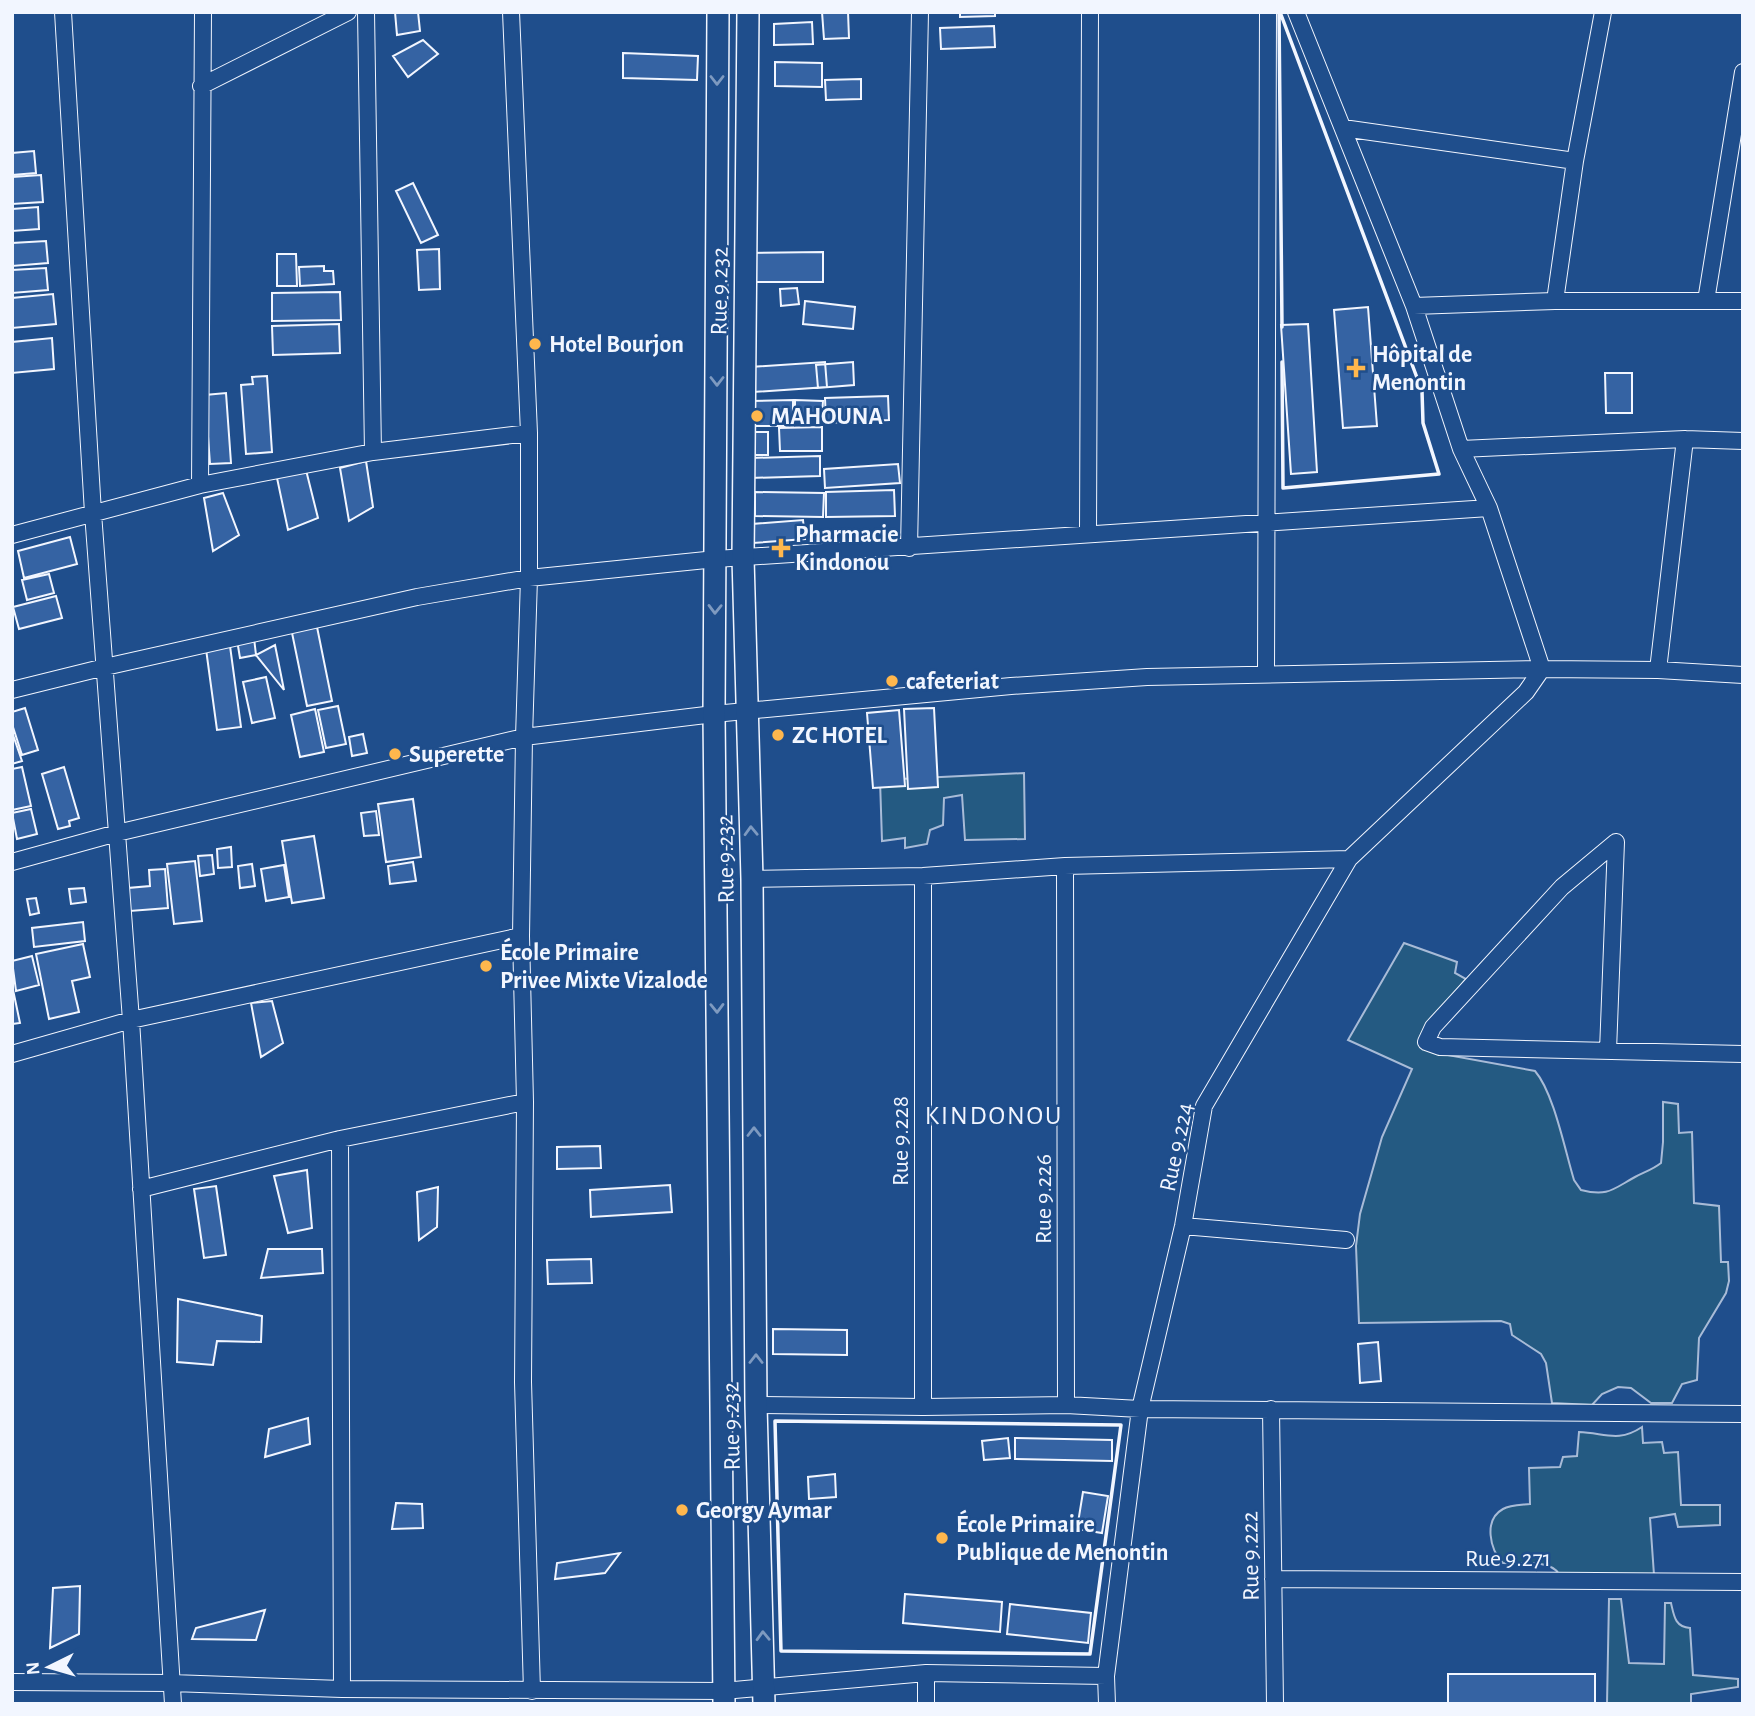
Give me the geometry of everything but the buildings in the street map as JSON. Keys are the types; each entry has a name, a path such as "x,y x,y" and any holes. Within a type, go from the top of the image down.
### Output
{"street":[{"path":"64,12 93,513 131,1020 173,1704"},
{"path":"200,485 203,12"},
{"path":"201,86 348,12"},
{"path":"366,12 373,452"},
{"path":"511,12 528,433 529,578 521,936 525,1102 523,1381 532,1691"},
{"name":"Rue 9.232","path":"718,12 714,713 724,1697"},
{"name":"Rue 9.232","path":"748,12 743,558 752,879 756,1405 764,1695"},
{"path":"909,548 920,12"},
{"path":"1088,534 1090,12"},
{"path":"1266,673 1268,12"},
{"path":"1296,12 1415,306 1461,449 1489,508 1542,669"},
{"path":"1555,301 1575,161 1603,12"},
{"path":"1706,301 1743,72"},
{"path":"1343,128 1575,161"},
{"path":"1415,306 1555,301 1743,301"},
{"path":"12,535 200,485 373,452 528,433"},
{"path":"1461,449 1685,439 1743,442"},
{"path":"1658,670 1685,439"},
{"path":"12,691 105,667 417,597 529,578 716,559 1489,508"},
{"path":"12,862 117,833 524,737 714,713 1011,685 1147,677 1542,669 1658,670 1743,675"},
{"name":"Rue 9.224","path":"1107,1704 1106,1676 1140,1409 1183,1226 1204,1106 1349,859 1525,692 1542,669"},
{"path":"1608,1051 1616,842 1562,887 1433,1027 1426,1042 1440,1047 1608,1051 1743,1054"},
{"path":"752,879 923,876 1065,866 1349,859"},
{"name":"Rue 9.226","path":"1065,866 1066,1405"},
{"name":"Rue 9.228","path":"923,876 923,1407"},
{"path":"12,1054 131,1020 521,936"},
{"path":"141,1189 340,1139 525,1102"},
{"path":"340,1139 342,1689"},
{"path":"1183,1226 1346,1240"},
{"path":"756,1405 1066,1405 1140,1409 1743,1414"},
{"name":"Rue 9.222","path":"1271,1409 1275,1704"},
{"name":"Rue 9.271","path":"1273,1579 1743,1582"},
{"path":"12,1682 724,1697 764,1695 926,1673 1106,1676"},
{"path":"926,1673 926,1704"}],"shaded area":[{"path":"1024,773 1025,839 965,840 962,795 944,798 943,825 930,830 927,844 905,848 905,838 882,841 880,780"},
{"path":"1404,943 1457,962 1455,973 1466,979 1439,1012 1431,1052 1535,1071 1548,1093 1574,1180 1581,1190 1598,1193 1610,1191 1661,1163 1663,1102 1678,1104 1679,1133 1692,1132 1694,1203 1719,1206 1721,1262 1728,1262 1729,1281 1726,1293 1699,1338 1697,1380 1682,1384 1672,1403 1651,1403 1631,1388 1618,1387 1602,1394 1592,1405 1552,1403 1546,1363 1541,1354 1512,1335 1510,1324 1501,1321 1359,1323 1356,1246 1360,1214 1382,1137 1412,1069 1348,1040"},
{"path":"1642,1427 1643,1443 1662,1442 1664,1453 1678,1452 1681,1505 1720,1505 1720,1525 1678,1527 1675,1514 1650,1518 1654,1575 1559,1574 1555,1569 1542,1564 1503,1563 1492,1543 1491,1527 1497,1514 1506,1508 1530,1504 1529,1468 1560,1467 1563,1457 1577,1456 1579,1432 1618,1436"},
{"path":"1609,1599 1621,1599 1629,1663 1664,1664 1665,1603 1671,1603 1678,1623 1690,1628 1693,1675 1738,1679 1738,1687 1691,1694 1691,1704 1607,1704"}],"wall":[{"path":"1279,12 1282,327"},
{"path":"1280,12 1422,391 1423,423 1439,474 1283,488 1282,362"},
{"path":"775,1421 1121,1425 1090,1654 781,1651 775,1421"}],"place":[{"name":"Hotel Bourjon","path":"535,344"},
{"name":"Hôpital de Menontin","path":"1356,368"},
{"name":"MAHOUNA","path":"757,416"},
{"name":"Pharmacie Kindonou","path":"781,548"},
{"name":"cafeteriat","path":"892,681"},
{"name":"ZC HOTEL","path":"778,735"},
{"name":"Superette","path":"395,754"},
{"name":"École Primaire Privee Mixte Vizalode","path":"486,966"},
{"name":"Georgy Aymar","path":"682,1510"},
{"name":"École Primaire Publique de Menontin","path":"942,1538"}],"district":[{"name":"KINDONOU","path":"994,1115"}]}
